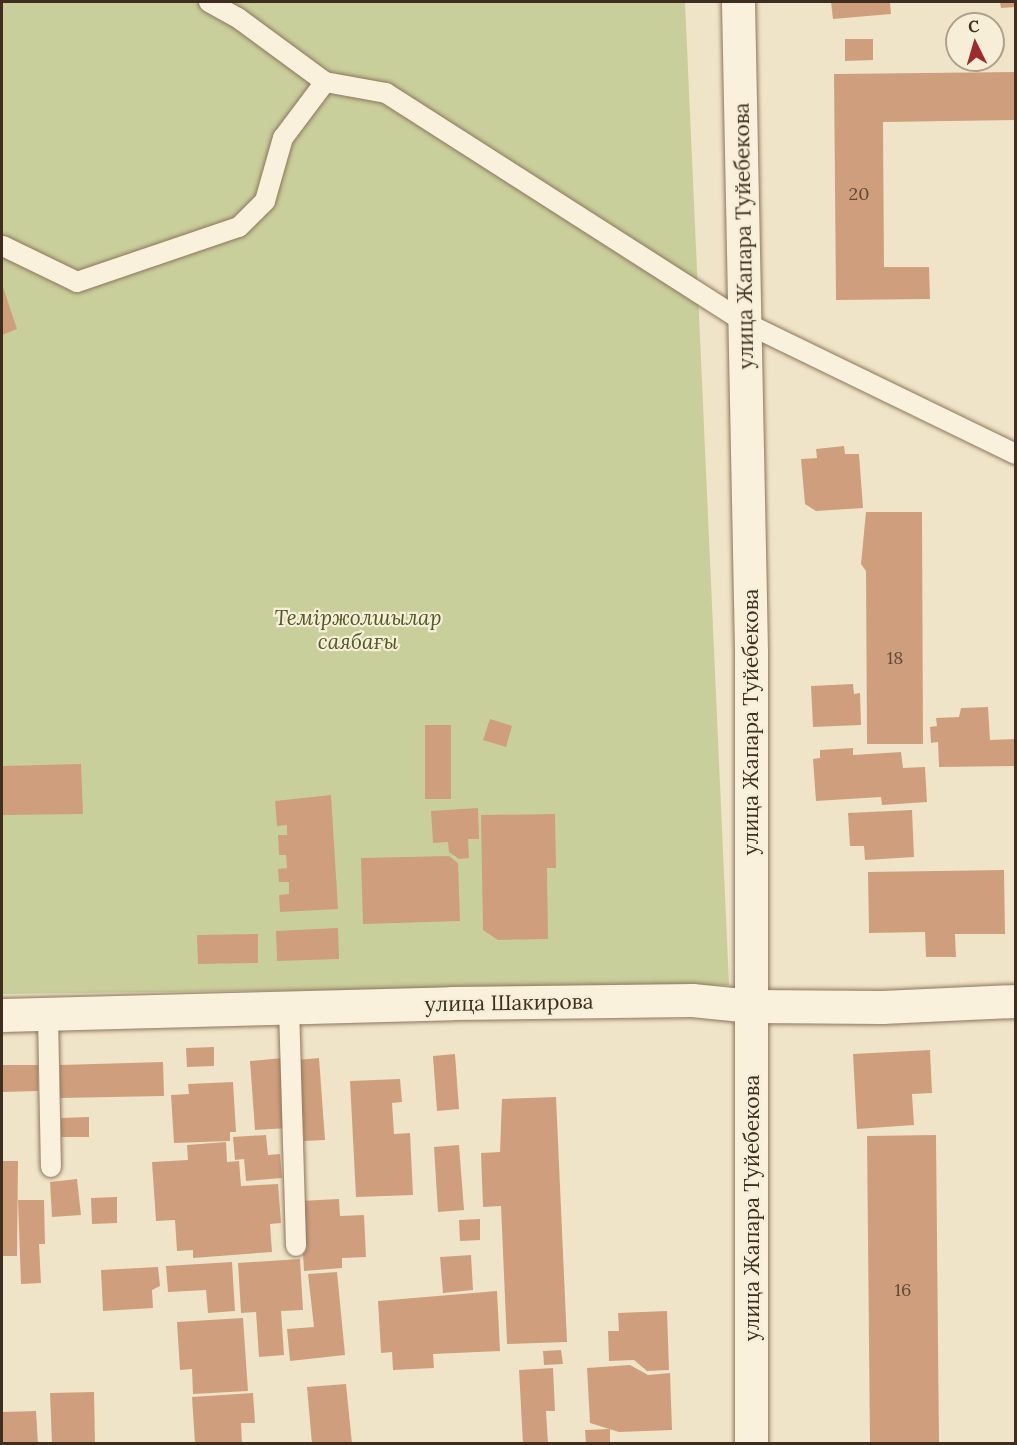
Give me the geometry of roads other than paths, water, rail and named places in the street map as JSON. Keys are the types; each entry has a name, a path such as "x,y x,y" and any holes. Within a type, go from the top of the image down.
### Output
{"street":[{"name":"улица Жапара Туйебекова","path":"738,2 747,323 752,1006 751,1443"},
{"name":"улица Шакирова","path":"2,1015 692,1000 752,1006 1016,1001"}],"lane":[{"path":"209,2 238,18 325,82 386,93 747,323 1016,454"},
{"path":"3,246 76,282 239,227 265,201 283,138 325,82"},
{"path":"289,1008 296,1246"},
{"path":"48,1015 51,1167"}],"park label":[{"name":"Теміржолшылар саябағы","path":"358,630"}]}
